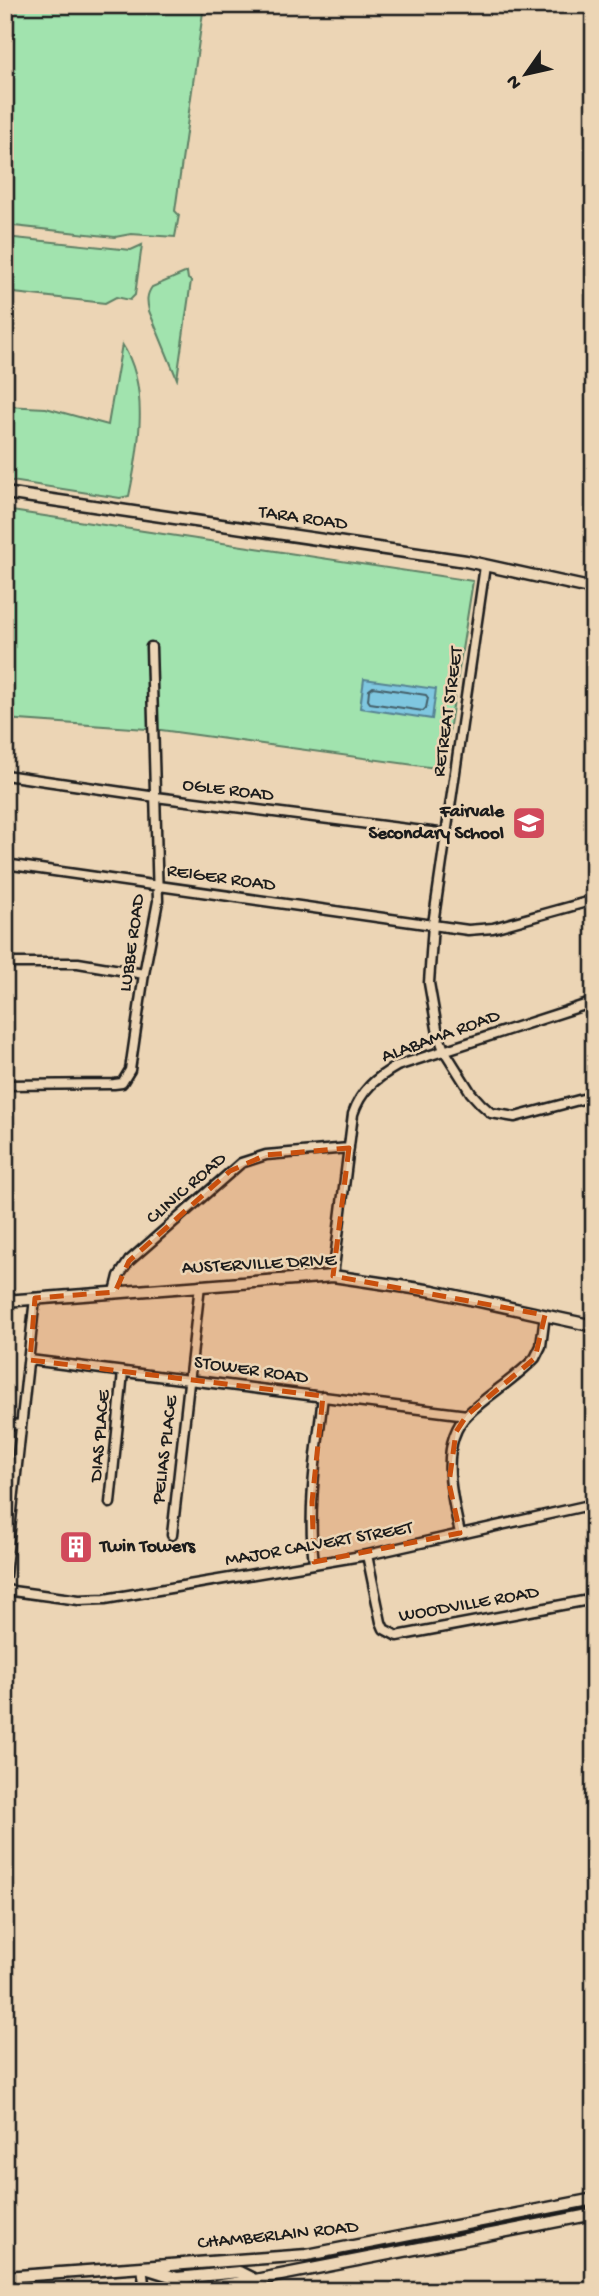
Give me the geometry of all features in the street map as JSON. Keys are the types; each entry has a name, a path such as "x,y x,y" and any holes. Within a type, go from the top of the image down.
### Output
{"street":[{"name":"TARA ROAD","path":"5,493 386,549 594,589"},
{"name":"RETREAT STREET","path":"485,566 433,924 430,995 444,1050 471,1093 491,1113 514,1117 594,1096"},
{"name":"LUBBE ROAD","path":"5,1085 122,1083 130,1070 157,909 151,647"},
{"name":"OGLE ROAD","path":"5,775 447,834"},
{"name":"REIGER ROAD","path":"5,864 479,930 594,900"},
{"path":"5,963 78,963 144,974"},
{"name":"ALABAMA ROAD","path":"333,1276 353,1114 369,1085 397,1066 594,1002"},
{"name":"CLINIC ROAD","path":"115,1292 119,1276 129,1261 241,1163 266,1155 348,1148"},
{"name":"AUSTERVILLE DRIVE","path":"5,1301 333,1276 433,1291 594,1326"},
{"name":"PELIAS PLACE","path":"172,1535 200,1285"},
{"path":"5,1576 35,1298"},
{"path":"460,1533 449,1483 456,1432 467,1415 535,1358 541,1346 545,1315"},
{"name":"STOWER ROAD","path":"30,1360 467,1415"},
{"name":"DIAS PLACE","path":"110,1503 122,1371"},
{"path":"314,1562 310,1536 323,1396"},
{"path":"5,1424 21,1425"},
{"name":"MAJOR CALVERT STREET","path":"5,1590 79,1600 105,1599 367,1555 594,1504"},
{"name":"WOODVILLE ROAD","path":"367,1555 381,1622 384,1629 397,1636 594,1599"},
{"name":"CHAMBERLAIN ROAD","path":"5,2277 275,2258 340,2249 594,2199"},
{"name":"CHAMBERLAIN ROAD","path":"182,2291 256,2280 594,2214"},
{"path":"275,2258 278,2275"},
{"path":"145,2291 142,2267 177,2278 239,2272 256,2280"}],"highlighted area":[{"path":"349,1148 333,1276 545,1315 535,1358 467,1415 456,1432 449,1483 460,1533 314,1562 312,1502 323,1396 30,1360 35,1298 115,1292 129,1261 230,1171 266,1155"}],"green space":[{"path":"5,5 204,5 175,211 179,215 175,237 131,234 115,237 5,225"},
{"path":"5,237 131,250 142,245 135,295 130,300 116,297 105,303 5,292"},
{"path":"187,272 191,281 177,379 149,311 148,299 152,287"},
{"path":"122,344 136,379 140,418 129,496 120,498 5,480 5,406 46,408 108,425"},
{"path":"5,510 473,581 443,769 161,730 5,719"}],"water":[{"path":"364,679 436,689 432,719 360,708"}],"place":[{"name":"Fairvale Secondary School","path":"529,823"},
{"name":"Twin Towers","path":"76,1547"}]}
